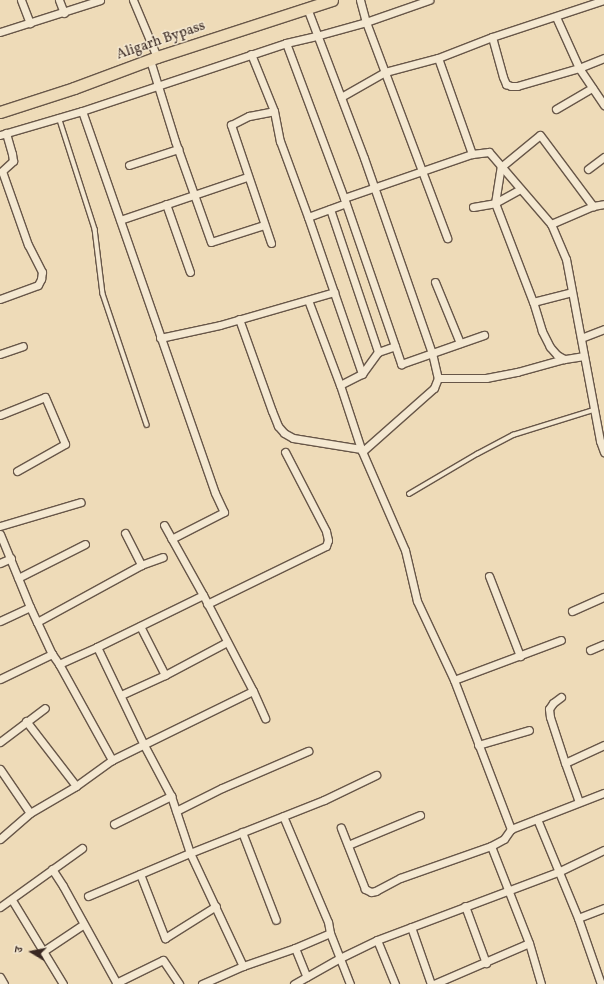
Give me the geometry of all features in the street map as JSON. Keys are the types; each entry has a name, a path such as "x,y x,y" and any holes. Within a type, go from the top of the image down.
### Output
{"highway":[{"name":"Aligarh Bypass","path":"0,112 153,61 309,13 332,0"}],"street":[{"path":"21,0 30,23"},
{"path":"60,0 64,13"},
{"path":"0,32 64,13 100,0"},
{"path":"133,0 153,61 158,83 178,149 211,242 264,225"},
{"path":"360,0 385,72 447,238"},
{"path":"0,299 38,286 42,272 28,245 2,171 12,161 12,154 3,134 82,111 158,83 429,0"},
{"path":"341,97 385,72 438,58 492,37 556,17 600,1"},
{"path":"309,13 374,188 432,353 438,378 434,388 361,451"},
{"path":"556,17 579,68 604,105"},
{"path":"492,37 503,77 506,84 511,86 517,86 579,68 604,58"},
{"path":"286,43 345,201 401,364 484,335"},
{"path":"251,54 274,111 280,141 362,374"},
{"path":"438,58 472,154"},
{"path":"556,110 592,88"},
{"path":"82,111 160,338 215,493 224,512 171,539"},
{"path":"271,243 230,126 249,116 274,111"},
{"path":"564,359 557,355 550,347 542,331 533,302 495,203 501,167 540,135 593,206"},
{"path":"129,165 178,149"},
{"path":"308,217 330,209 374,188 472,154 489,152 551,224 566,259 600,441 604,452"},
{"path":"588,169 604,157"},
{"path":"120,220 193,194 247,177"},
{"path":"473,207 495,203 520,189"},
{"path":"166,204 190,272"},
{"path":"551,224 593,206 604,204"},
{"path":"330,209 378,352"},
{"path":"436,282 460,343"},
{"path":"160,338 220,325 334,292"},
{"path":"533,302 572,292"},
{"path":"308,300 340,385 361,451 405,550 417,601 454,680 511,830"},
{"path":"239,319 272,411 278,426 284,433 293,438 361,451"},
{"path":"581,338 604,329"},
{"path":"0,354 23,346"},
{"path":"340,385 362,374 378,352 395,346"},
{"path":"438,378 486,378 517,372 564,359 584,356"},
{"path":"0,415 45,397 65,444 17,471"},
{"path":"207,604 326,546 328,540 326,531 285,452"},
{"path":"0,526 81,502"},
{"path":"164,525 203,595 253,691 265,718"},
{"path":"125,533 141,565"},
{"path":"0,534 30,607 52,654 112,760"},
{"path":"18,578 85,544"},
{"path":"37,622 141,565 163,557"},
{"path":"0,563 11,558"},
{"path":"489,576 520,656"},
{"path":"59,664 97,648 203,595"},
{"path":"572,611 604,597"},
{"path":"0,621 30,607"},
{"path":"140,626 165,675"},
{"path":"454,680 561,640"},
{"path":"121,695 165,675 227,642"},
{"path":"590,650 604,644"},
{"path":"97,648 121,695 144,746 171,796 190,853 243,966"},
{"path":"0,679 52,654"},
{"path":"0,839 30,813 76,786 112,760 144,746 253,691"},
{"path":"561,697 553,703 549,709 550,717 579,802"},
{"path":"0,742 44,708"},
{"path":"26,721 76,786"},
{"path":"478,745 529,730"},
{"path":"565,763 604,745"},
{"path":"176,811 222,788 308,751"},
{"path":"0,770 30,813"},
{"path":"88,896 190,853 324,800 376,775"},
{"path":"341,828 365,889 371,892 376,891 400,878 491,846 504,839 511,830 604,793"},
{"path":"114,824 171,796"},
{"path":"348,845 420,815"},
{"path":"283,816 328,922 330,933 350,984"},
{"path":"537,819 578,918 601,984"},
{"path":"242,832 276,920"},
{"path":"491,846 529,943 541,984"},
{"path":"0,907 12,900 82,848"},
{"path":"294,984 340,958 378,940 558,872 604,850"},
{"path":"52,869 117,983 163,960 179,984"},
{"path":"140,874 165,938 216,906"},
{"path":"12,900 42,952 63,984"},
{"path":"465,906 486,962"},
{"path":"578,918 604,908"},
{"path":"42,952 84,924"},
{"path":"411,927 431,984"},
{"path":"202,984 243,966 295,948 330,933"},
{"path":"378,940 395,984"},
{"path":"434,984 529,943"},
{"path":"295,948 307,977"},
{"path":"0,977 4,984"}],"lane":[{"path":"59,118 95,229 103,294 147,425"},
{"path":"409,494 512,435 594,410"}]}
